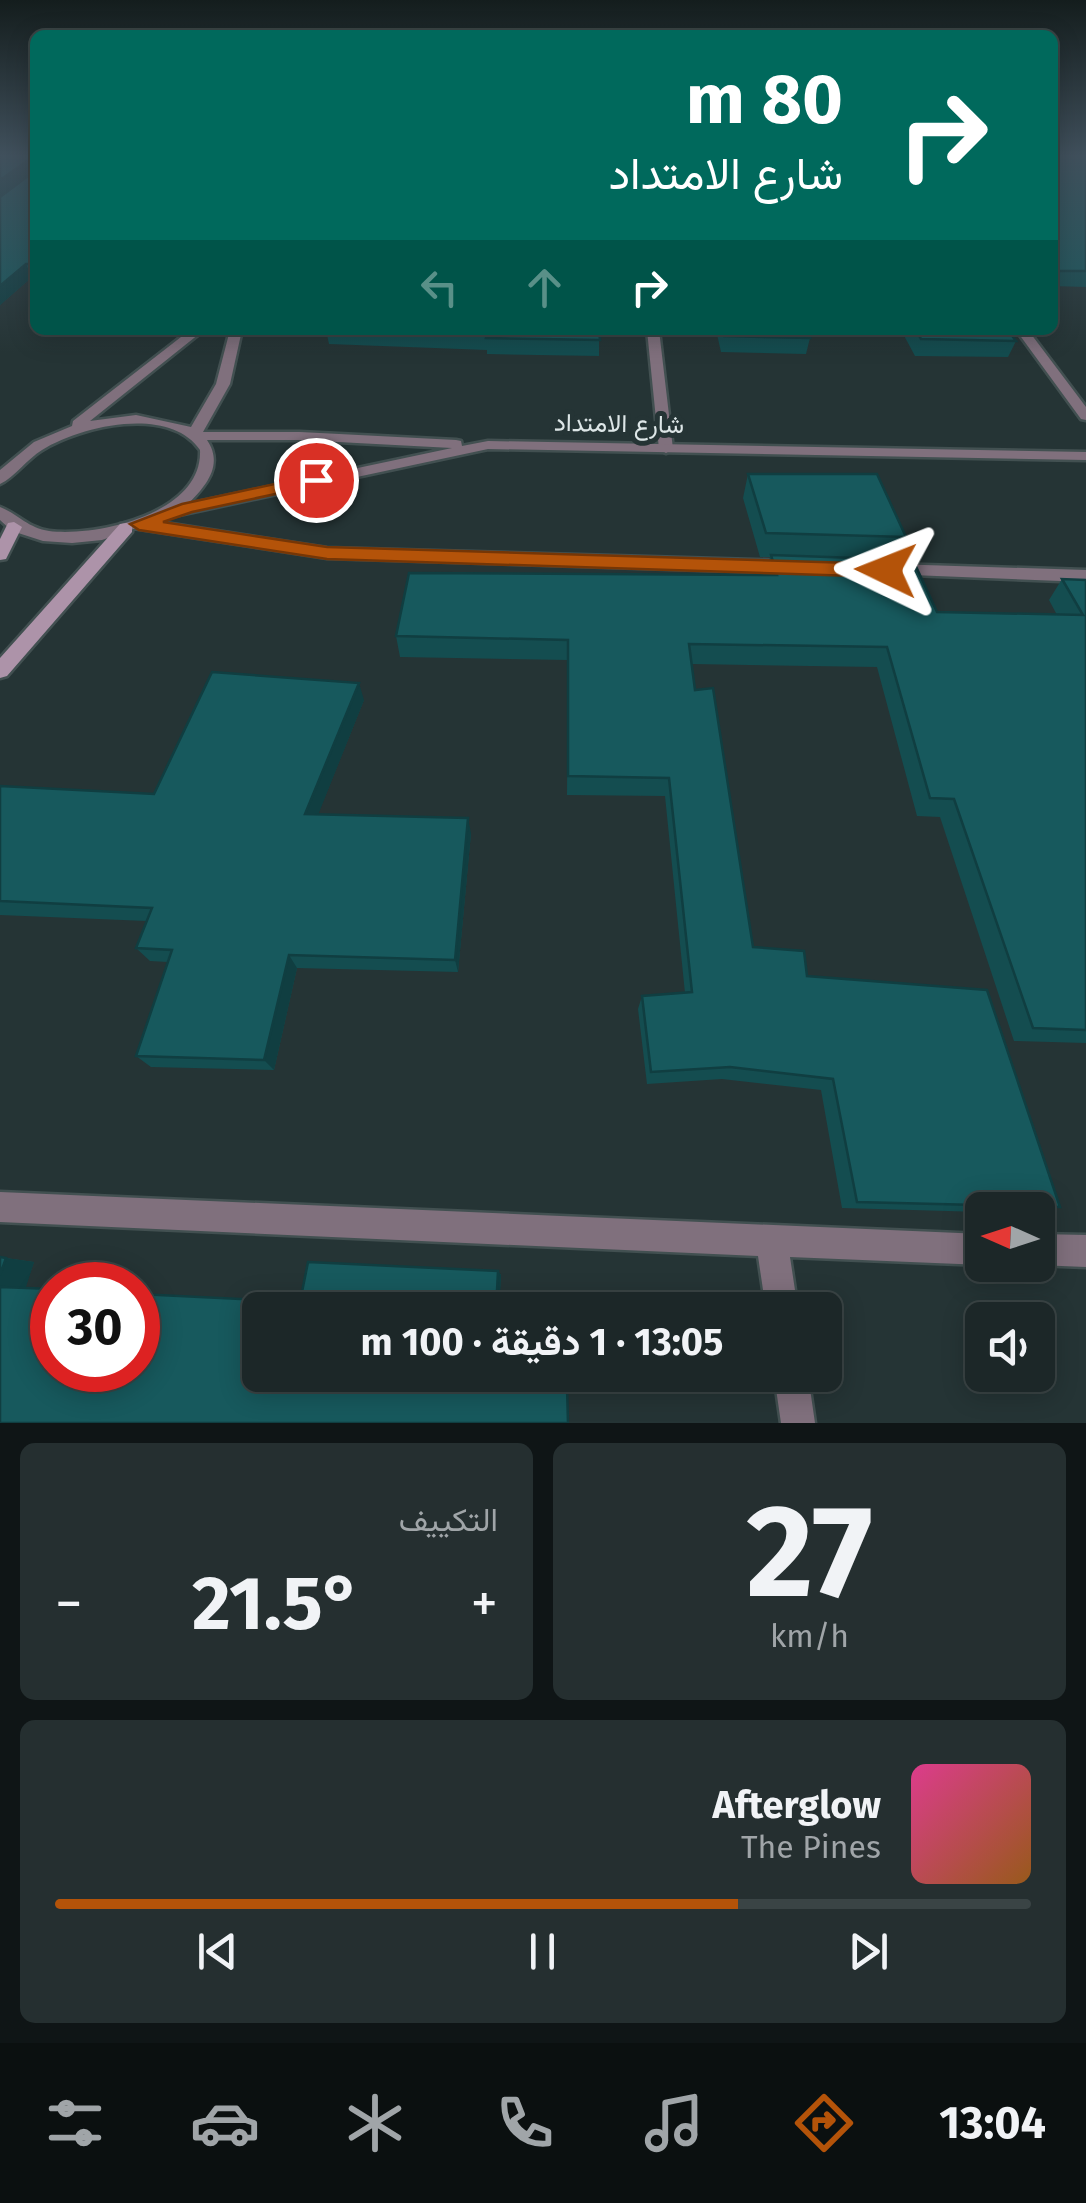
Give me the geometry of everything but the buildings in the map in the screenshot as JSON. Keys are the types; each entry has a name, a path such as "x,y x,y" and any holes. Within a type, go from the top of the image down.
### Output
{"main road":[{"path":"0,555 6,522"},
{"path":"0,671 132,526"}],"street":[{"path":"70,430 192,335"},
{"path":"196,434 224,384 235,335"},
{"path":"654,335 666,448"},
{"path":"1026,335 1086,416"},
{"path":"0,456 26,452 70,430 98,422 154,419 196,434 488,445"},
{"path":"6,522 44,537 85,537 132,526 158,515 183,500 200,482 207,465 207,449 196,434"},
{"name":"شارع الامتداد","path":"158,515 488,445 1086,456"},
{"path":"0,479 26,452"},
{"path":"132,526 327,553 806,568"},
{"path":"866,570 1086,576"},
{"path":"0,1207 965,1249"},
{"path":"772,1242 779,1292"},
{"path":"1055,1250 1086,1251"},
{"path":"793,1392 798,1423"}],"route":[{"path":"316,480 158,515 139,524 327,553 886,570"}]}
